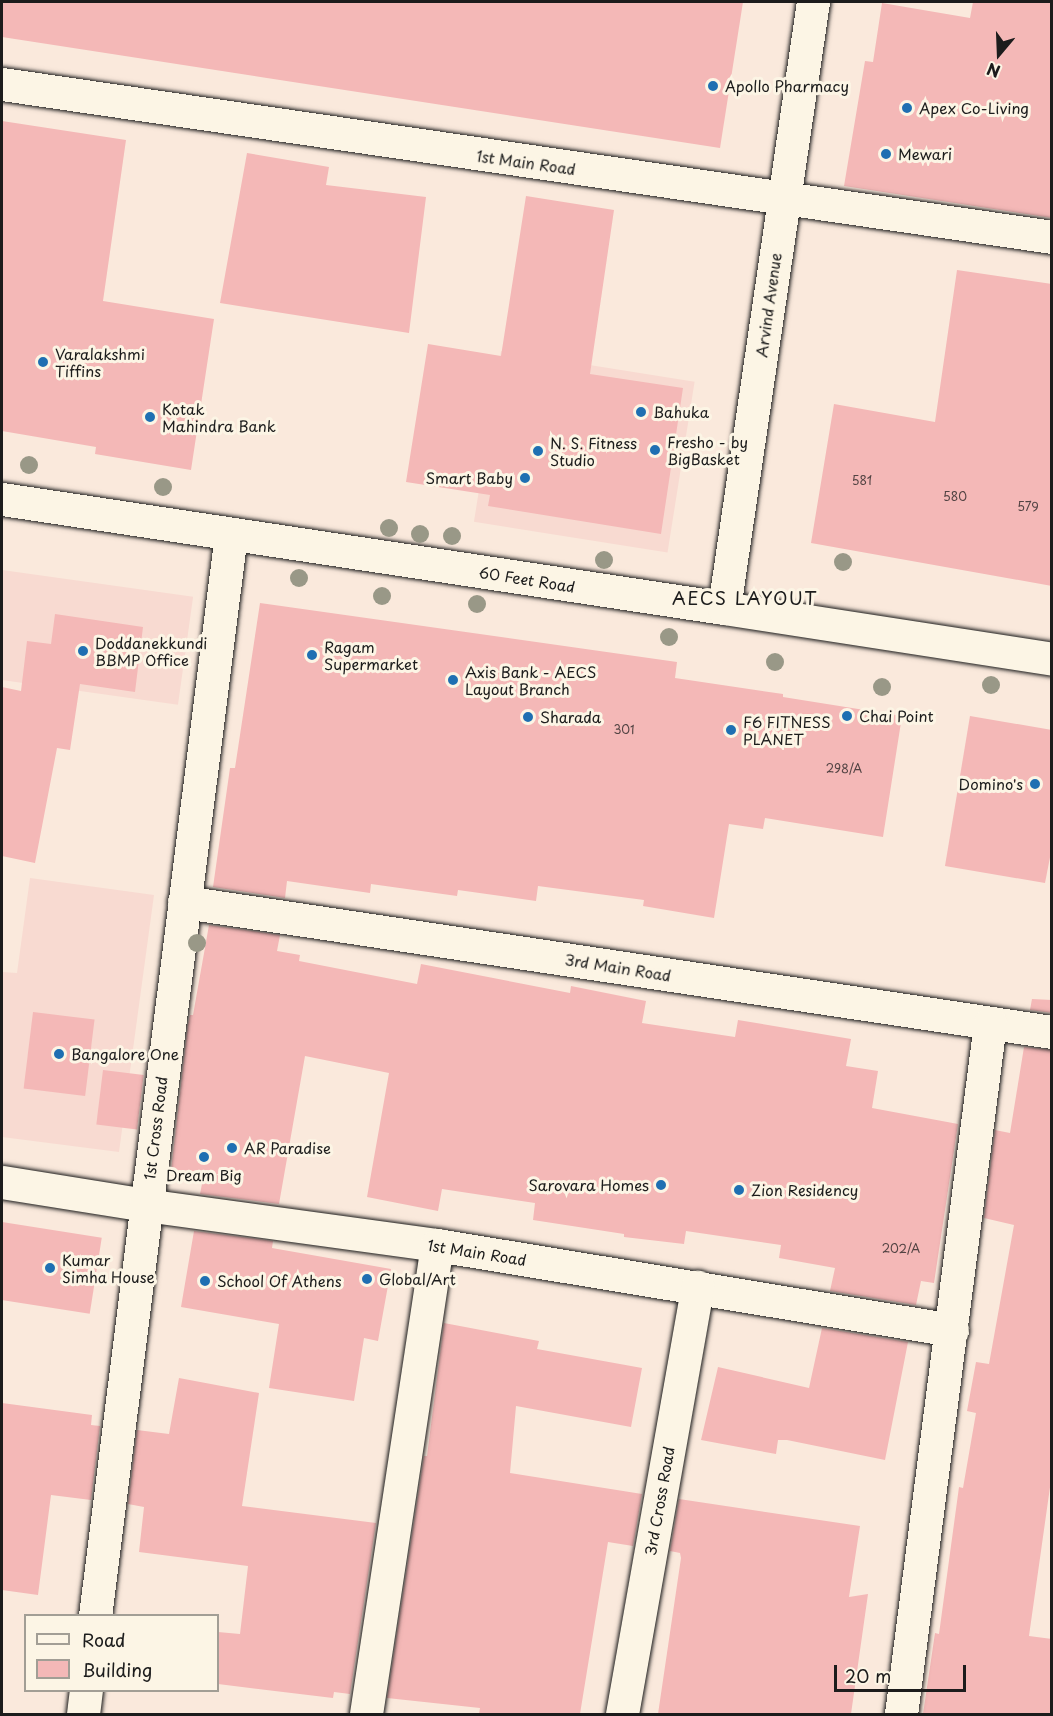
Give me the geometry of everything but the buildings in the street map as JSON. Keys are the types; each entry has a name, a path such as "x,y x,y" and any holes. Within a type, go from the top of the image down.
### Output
{"street":[{"name":"Arvind Avenue","path":"724,608 813,2"},
{"name":"1st Main Road","path":"2,84 783,200 1052,237"},
{"name":"60 Feet Road","path":"2,498 1052,659"},
{"name":"1st Cross Road","path":"95,1614 231,534"},
{"name":"3rd Main Road","path":"184,902 1052,1032"},
{"path":"901,1714 990,1023"},
{"name":"1st Main Road","path":"2,1182 145,1205 437,1245 952,1330"},
{"path":"366,1714 437,1245"},
{"name":"3rd Cross Road","path":"622,1714 697,1287"},
{"path":"83,1714 86,1692"}],"shaded area":[{"path":"501,351 695,382 668,553 474,522"},
{"path":"2,570 193,597 178,705 2,680"},
{"path":"30,878 154,895 119,1152 2,1137 2,972 17,973"}],"place":[{"name":"Apollo Pharmacy","path":"713,86"},
{"name":"Apex Co-Living","path":"907,108"},
{"name":"Mewari","path":"886,154"},
{"name":"Varalakshmi Tiffins","path":"43,362"},
{"name":"Bahuka","path":"641,412"},
{"name":"Kotak Mahindra Bank","path":"150,417"},
{"name":"Fresho - by BigBasket","path":"655,450"},
{"name":"N. S. Fitness Studio","path":"538,451"},
{"name":"Smart Baby","path":"525,478"},
{"name":"Doddanekkundi BBMP Office","path":"83,651"},
{"name":"Ragam Supermarket","path":"312,655"},
{"name":"Axis Bank - AECS Layout Branch","path":"453,680"},
{"name":"Chai Point","path":"847,716"},
{"name":"Sharada","path":"528,717"},
{"name":"F6 FITNESS PLANET","path":"731,730"},
{"name":"Domino's","path":"1035,784"},
{"name":"Bangalore One","path":"59,1054"},
{"name":"AR Paradise","path":"232,1148"},
{"name":"Dream Big","path":"204,1157"},
{"name":"Sarovara Homes","path":"661,1185"},
{"name":"Zion Residency","path":"739,1190"},
{"name":"Kumar Simha House","path":"50,1268"},
{"name":"Global/Art","path":"367,1279"},
{"name":"School Of Athens","path":"205,1281"}],"district":[{"name":"AECS LAYOUT","path":"745,598"}]}
